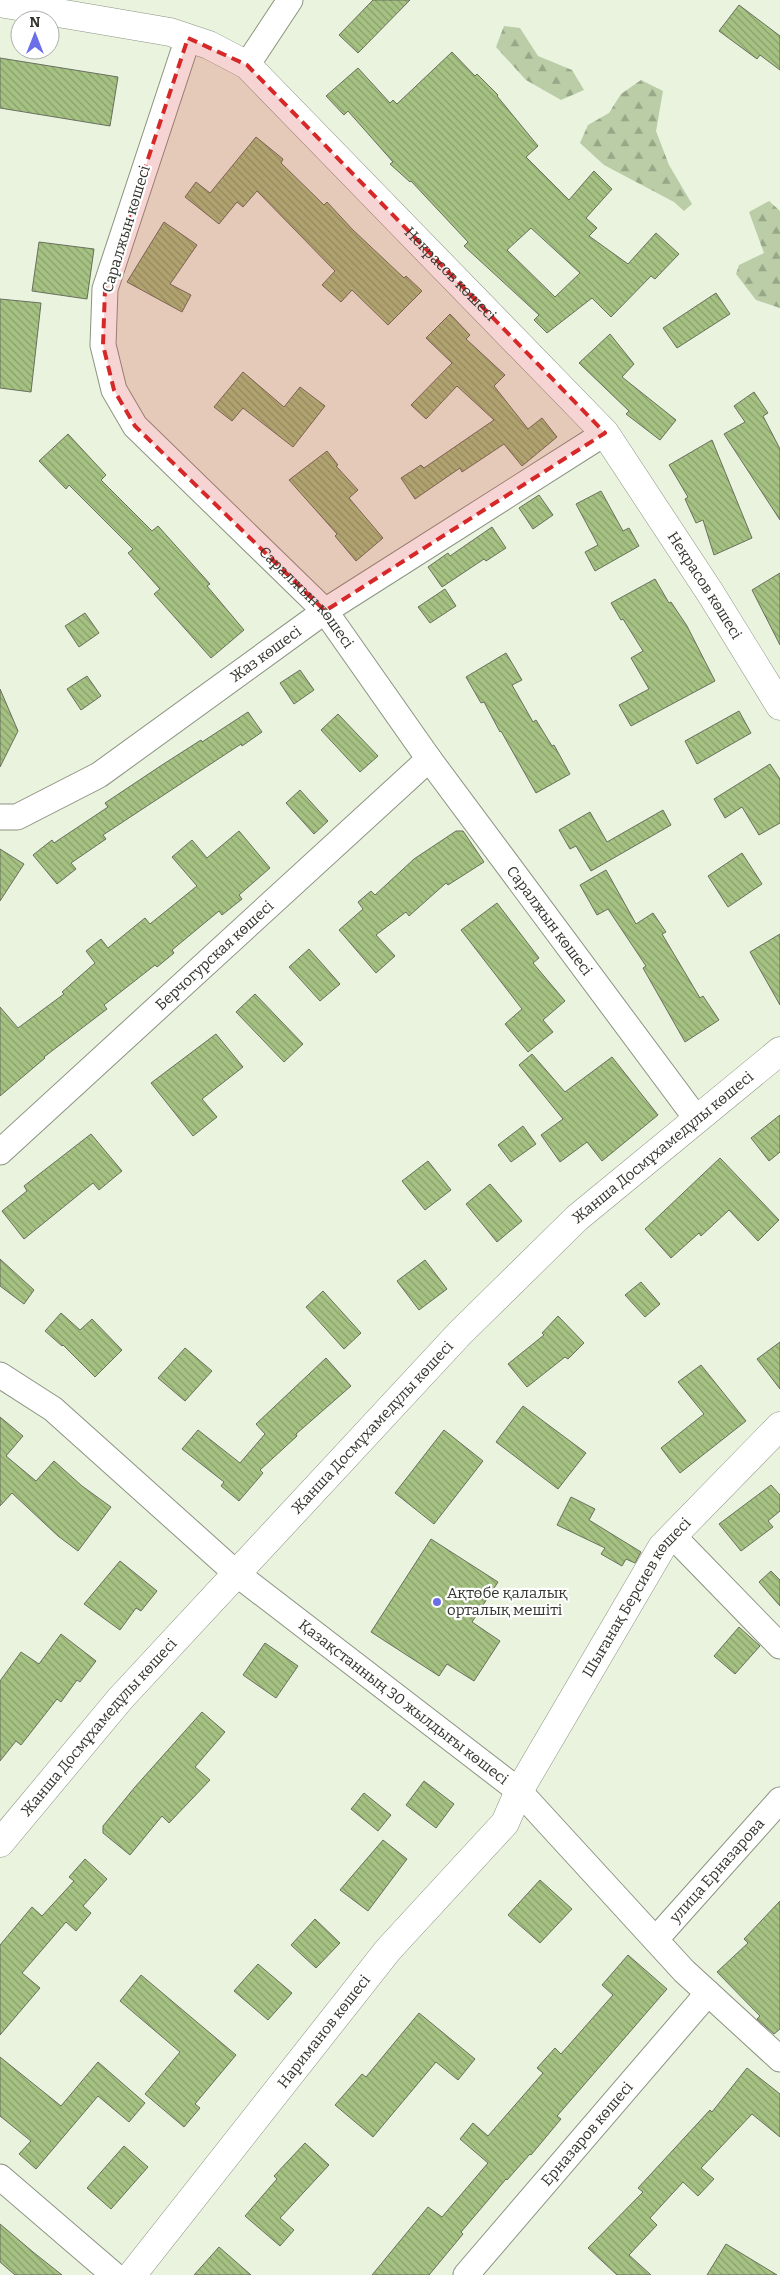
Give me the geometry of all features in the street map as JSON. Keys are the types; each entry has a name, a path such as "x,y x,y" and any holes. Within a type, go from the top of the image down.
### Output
{"street":[{"path":"247,65 290,0"},
{"name":"Некрасов көшесі","path":"0,3 170,32 208,45 247,65 605,433 711,594 780,706"},
{"name":"Саралжын көшесі","path":"188,38 106,289 103,345 114,390 135,426 325,611 428,759 696,1118"},
{"name":"Жаз көшесі","path":"0,817 18,817 99,775 325,611 605,433"},
{"name":"Берчогурская көшесі","path":"0,1152 428,759"},
{"name":"Жанша Досмұхамедұлы көшесі","path":"0,1843 120,1699 460,1333 577,1218 696,1118 780,1051"},
{"name":"Қазақстанның 30 жылдығы көшесі","path":"0,1374 53,1409 237,1574 519,1791 708,1993 780,2059"},
{"name":"Шығанақ Берсиев көшесі","path":"519,1791 662,1547 780,1426"},
{"path":"673,1536 780,1646"},
{"name":"Нариманов көшесі","path":"132,2275 388,1950 505,1823 519,1791"},
{"name":"улица Ерназарова","path":"656,1939 780,1800"},
{"name":"Ерназаров көшесі","path":"466,2275 708,1993"},
{"path":"0,2177 114,2275"}],"highlighted area":[{"path":"188,38 247,65 605,433 325,611 135,426 114,390 103,345 105,289"}],"green space":[{"path":"504,26 520,28 538,56 572,70 584,90 561,100 526,80 496,47"},
{"path":"641,80 663,91 656,131 669,165 692,204 684,211 674,202 604,165 580,143 588,125 609,113 621,94"},
{"path":"769,201 780,211 780,308 756,300 736,274 739,265 764,253 749,212"}],"building":[{"path":"373,0 410,0 358,53 339,35"},
{"path":"739,5 780,36 780,70 760,55 757,59 719,31"},
{"path":"452,52 475,76 477,74 498,95 538,146 526,157 569,200 594,171 612,189 586,218 597,228 589,236 628,264 656,233 679,254 655,279 651,276 611,317 592,298 547,333 534,320 539,315 464,246 468,242 411,181 390,164 393,162 348,111 344,115 326,96 358,68 390,103 393,100 397,104","holes":["531,228 580,273 555,297 507,250"]},
{"path":"0,58 118,77 110,126 0,108"},
{"path":"256,137 283,159 281,163 324,205 327,202 353,230 404,278 406,276 422,291 388,325 352,290 341,302 322,285 335,271 257,191 243,207 237,202 219,224 185,197 196,182 210,193"},
{"path":"164,222 197,245 170,284 191,295 182,312 127,282"},
{"path":"39,242 94,249 87,299 32,291"},
{"path":"716,293 730,314 677,348 663,328"},
{"path":"0,299 41,303 31,392 0,388"},
{"path":"450,314 470,335 466,339 505,375 494,386 528,429 542,418 557,437 522,466 504,444 462,472 460,468 415,499 401,478 421,465 424,468 494,420 457,386 426,419 411,405 452,363 426,338"},
{"path":"610,334 634,364 622,377 676,420 660,440 626,414 629,411 579,363"},
{"path":"243,372 284,407 300,387 325,406 293,447 243,408 232,421 214,407"},
{"path":"754,392 768,413 763,416 780,449 780,520 724,434 745,422 734,406"},
{"path":"68,434 106,475 101,480 152,531 158,526 210,584 207,586 244,630 211,658 154,594 160,589 128,553 133,549 69,485 66,489 39,461"},
{"path":"712,440 752,538 714,555 703,520 696,523 685,499 688,497 669,465"},
{"path":"327,451 338,465 336,466 358,490 349,498 383,538 356,561 335,536 337,534 289,480"},
{"path":"601,491 623,531 629,528 639,546 595,571 585,552 598,545 576,504"},
{"path":"539,495 553,515 533,529 519,508"},
{"path":"492,527 506,548 486,561 484,559 442,587 428,567 448,553 450,556"},
{"path":"780,573 780,645 752,590"},
{"path":"655,579 669,603 671,602 687,626 715,681 631,726 619,705 649,689 631,658 643,651 611,603"},
{"path":"445,589 456,606 430,623 418,607"},
{"path":"85,613 99,633 79,647 65,626"},
{"path":"506,653 522,680 512,685 533,722 536,720 552,746 554,745 570,774 536,793 484,702 481,703 466,677"},
{"path":"300,670 314,690 294,704 280,683"},
{"path":"87,676 101,696 81,710 67,689"},
{"path":"0,689 18,731 0,767"},
{"path":"739,711 751,733 697,764 685,741"},
{"path":"248,712 262,732 103,835 106,839 71,863 76,869 57,884 33,855 52,840 54,843 108,807 105,803 162,765"},
{"path":"338,714 378,756 360,772 321,730"},
{"path":"770,764 780,779 780,823 759,835 742,807 725,818 714,799"},
{"path":"300,790 328,821 314,834 286,803"},
{"path":"663,810 671,825 591,871 576,846 570,849 559,830 590,812 607,842"},
{"path":"239,831 270,868 239,895 242,899 222,915 219,911 172,950 174,953 157,967 155,965 104,1005 107,1009 44,1057 0,1096 0,1007 18,1028 64,994 62,992 95,963 86,951 101,939 108,948 145,918 150,924 197,886 172,857 192,840 207,858"},
{"path":"456,831 463,831 484,862 448,885 446,883 409,916 406,912 376,935 395,956 376,973 339,930 363,909 358,902 371,891 375,895 414,859"},
{"path":"0,849 24,864 0,901"},
{"path":"742,853 762,884 728,907 708,876"},
{"path":"606,870 636,924 653,913 666,932 662,934 700,998 703,996 719,1020 685,1042 643,968 646,966 608,909 597,915 580,885"},
{"path":"497,903 539,958 533,963 565,1001 543,1020 553,1032 528,1052 505,1024 522,1009 461,930"},
{"path":"780,934 780,1005 750,952"},
{"path":"309,949 340,984 320,1001 289,967"},
{"path":"255,994 303,1044 284,1062 236,1012"},
{"path":"216,1034 243,1067 202,1099 217,1117 193,1136 151,1083"},
{"path":"532,1054 565,1092 612,1057 658,1115 602,1161 587,1142 560,1162 541,1135 563,1119 519,1065"},
{"path":"780,1115 780,1152 769,1161 751,1138"},
{"path":"523,1126 536,1144 511,1162 498,1145"},
{"path":"91,1134 122,1171 99,1190 93,1183 24,1239 2,1211 27,1191 24,1186"},
{"path":"720,1158 779,1220 758,1241 729,1210 701,1236 699,1233 671,1258 645,1229"},
{"path":"428,1161 451,1190 425,1210 402,1181"},
{"path":"490,1184 522,1221 497,1242 466,1204"},
{"path":"0,1259 34,1290 24,1304 0,1286"},
{"path":"425,1260 447,1289 419,1310 397,1281"},
{"path":"641,1282 660,1304 645,1317 625,1295"},
{"path":"323,1291 361,1333 344,1349 306,1307"},
{"path":"61,1313 80,1330 92,1319 122,1350 95,1377 63,1345 45,1331"},
{"path":"558,1316 584,1343 568,1359 565,1357 527,1387 508,1364 544,1335 542,1333"},
{"path":"780,1342 780,1389 757,1359"},
{"path":"185,1348 212,1371 185,1401 158,1378"},
{"path":"326,1358 351,1386 296,1434 297,1436 260,1470 263,1473 239,1501 221,1486 224,1482 182,1449 198,1430 240,1463 265,1434 256,1424"},
{"path":"701,1365 746,1421 680,1473 661,1448 704,1414 678,1382"},
{"path":"523,1406 586,1453 558,1489 496,1442"},
{"path":"0,1417 23,1436 6,1456 36,1481 54,1461 82,1486 111,1507 78,1551 58,1536 12,1493 0,1506"},
{"path":"444,1430 483,1461 434,1524 395,1493"},
{"path":"771,1485 780,1495 780,1511 768,1521 773,1527 741,1551 719,1524"},
{"path":"571,1497 595,1509 589,1520 641,1552 635,1563 626,1559 622,1566 601,1554 605,1548 557,1525"},
{"name":"Ақтөбе қалалық орталық мешіті","path":"431,1539 498,1582 472,1622 500,1641 474,1681 447,1664 439,1676 371,1632"},
{"path":"120,1561 157,1591 141,1611 136,1608 120,1630 84,1604"},
{"path":"771,1571 780,1580 780,1606 759,1582"},
{"path":"739,1627 760,1646 735,1674 714,1656"},
{"path":"61,1634 96,1661 80,1682 77,1680 61,1702 57,1699 21,1745 16,1741 0,1761 0,1681 21,1652 39,1664"},
{"path":"265,1643 298,1666 276,1698 243,1675"},
{"path":"202,1712 225,1732 195,1767 210,1780 169,1823 162,1816 130,1855 103,1833 103,1826"},
{"path":"424,1781 454,1804 436,1828 406,1805"},
{"path":"364,1793 391,1815 378,1831 351,1809"},
{"path":"383,1840 407,1859 368,1911 340,1890"},
{"path":"85,1859 107,1879 83,1906 91,1913 76,1931 66,1922 22,1973 40,1988 0,2035 0,1945 32,1907 42,1916 74,1881 69,1877"},
{"path":"540,1880 572,1909 540,1943 508,1915"},
{"path":"780,1901 780,2029 774,2034 757,2019 760,2016 717,1972 748,1943 744,1939"},
{"path":"315,1919 340,1943 316,1968 291,1945"},
{"path":"628,1955 667,1989 557,2116 561,2119 461,2232 463,2234 429,2275 372,2275 428,2207 442,2217 488,2163 460,2139 473,2123 488,2136 543,2073 537,2068 555,2048 561,2054 613,1995 602,1985"},
{"path":"258,1964 292,1993 268,2020 234,1991"},
{"path":"141,1975 236,2055 195,2104 200,2108 184,2127 145,2094 180,2052 120,2001"},
{"path":"419,2013 475,2059 458,2080 436,2062 373,2137 335,2105 362,2074 366,2077"},
{"path":"0,2057 61,2106 98,2062 145,2103 129,2122 98,2096 36,2169 19,2154 31,2141 0,2116"},
{"path":"747,2068 780,2094 780,2137 752,2114 701,2168 714,2179 698,2196 683,2182 650,2218 657,2225 629,2255 651,2275 617,2275 588,2248 643,2192 638,2188 710,2110 712,2112"},
{"path":"305,2143 329,2165 280,2218 294,2230 280,2246 245,2216 277,2179 274,2176"},
{"path":"124,2146 148,2167 111,2209 87,2188"},
{"path":"0,2224 62,2275 15,2275 0,2262"},
{"path":"726,2244 777,2275 707,2275"},
{"path":"219,2247 251,2275 194,2275"}],"place":[{"name":"Ақтөбе қалалық орталық мешіті","path":"437,1602"}]}
